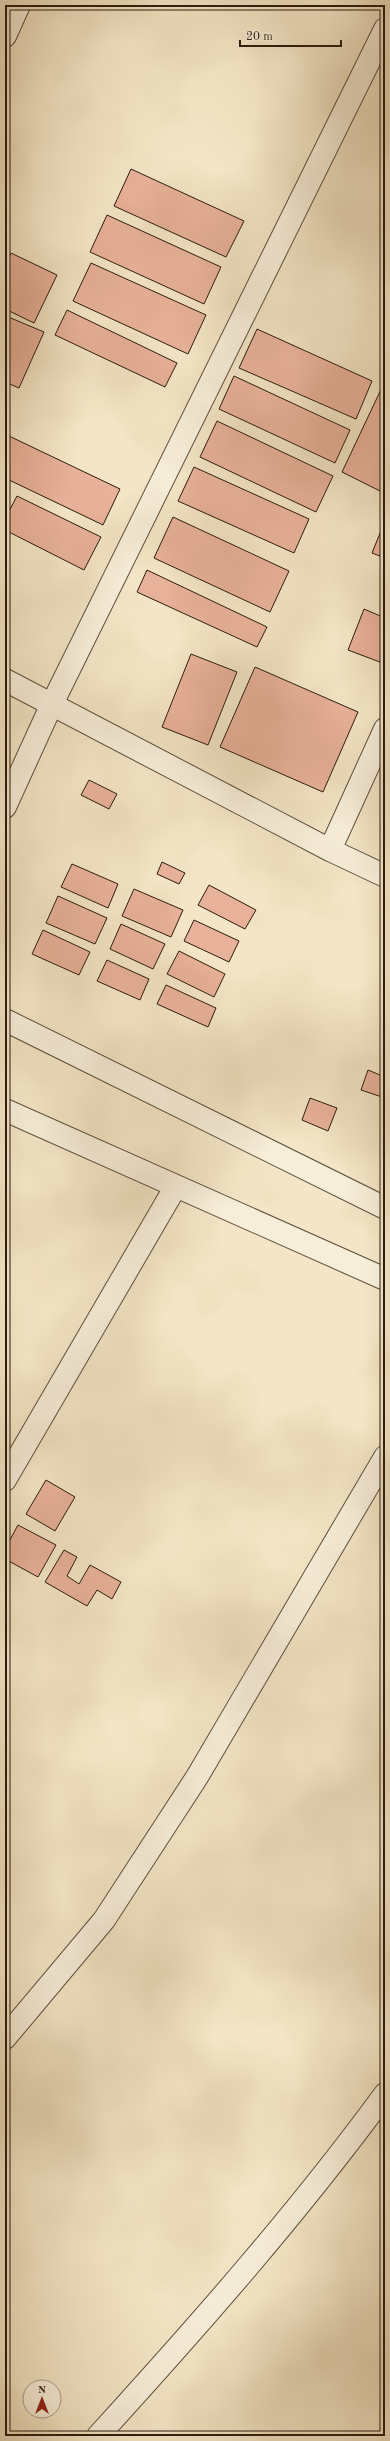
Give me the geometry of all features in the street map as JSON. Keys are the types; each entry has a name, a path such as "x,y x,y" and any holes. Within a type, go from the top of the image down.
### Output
{"street":[{"path":"5,36 19,5"},
{"path":"5,807 52,706 385,29"},
{"path":"5,680 52,706 330,850 385,876"},
{"path":"330,850 385,729"},
{"path":"5,1020 385,1208"},
{"path":"5,1110 385,1279"},
{"path":"5,1480 176,1186"},
{"path":"5,2038 104,1920 197,1777 385,1457"},
{"path":"98,2436 182,2343 331,2166 385,2094"}],"building":[{"path":"131,169 244,221 226,257 114,206"},
{"path":"107,215 221,267 204,304 90,252"},
{"path":"11,253 57,275 34,323 5,309 5,266"},
{"path":"91,263 206,315 188,354 73,301"},
{"path":"67,310 177,363 165,387 55,335"},
{"path":"6,316 44,332 19,388 5,382"},
{"path":"257,329 372,381 356,419 239,368"},
{"path":"234,376 350,430 335,463 219,409"},
{"path":"385,381 385,481 380,491 342,472"},
{"path":"217,421 333,476 316,512 200,457"},
{"path":"9,436 120,489 103,525 5,478 5,443"},
{"path":"194,467 309,519 294,553 178,501"},
{"path":"17,496 101,537 84,570 5,530 5,519"},
{"path":"173,517 289,571 270,612 154,558"},
{"path":"385,521 385,558 372,553"},
{"path":"147,570 267,627 257,647 137,592"},
{"path":"364,609 385,618 385,664 348,650"},
{"path":"191,654 237,672 208,745 162,727"},
{"path":"255,667 358,712 323,792 220,747"},
{"path":"89,780 117,794 109,809 81,795"},
{"path":"162,862 185,873 179,884 157,874"},
{"path":"72,864 118,884 108,908 61,887"},
{"path":"209,885 256,910 245,929 198,905"},
{"path":"134,889 183,910 171,937 122,916"},
{"path":"58,896 107,918 95,944 46,923"},
{"path":"194,920 239,941 229,962 184,941"},
{"path":"121,924 165,944 153,969 110,949"},
{"path":"43,930 90,952 79,975 32,954"},
{"path":"179,951 225,974 214,997 167,974"},
{"path":"107,960 149,979 140,1000 97,981"},
{"path":"166,985 216,1008 208,1027 157,1004"},
{"path":"368,1070 385,1077 385,1098 361,1090"},
{"path":"310,1098 337,1108 328,1131 302,1120"},
{"path":"46,1480 75,1497 55,1531 26,1514"},
{"path":"18,1525 56,1545 38,1577 5,1559 5,1549"},
{"path":"64,1550 77,1557 67,1576 79,1584 90,1565 121,1582 112,1599 97,1590 87,1606 45,1582"}]}
